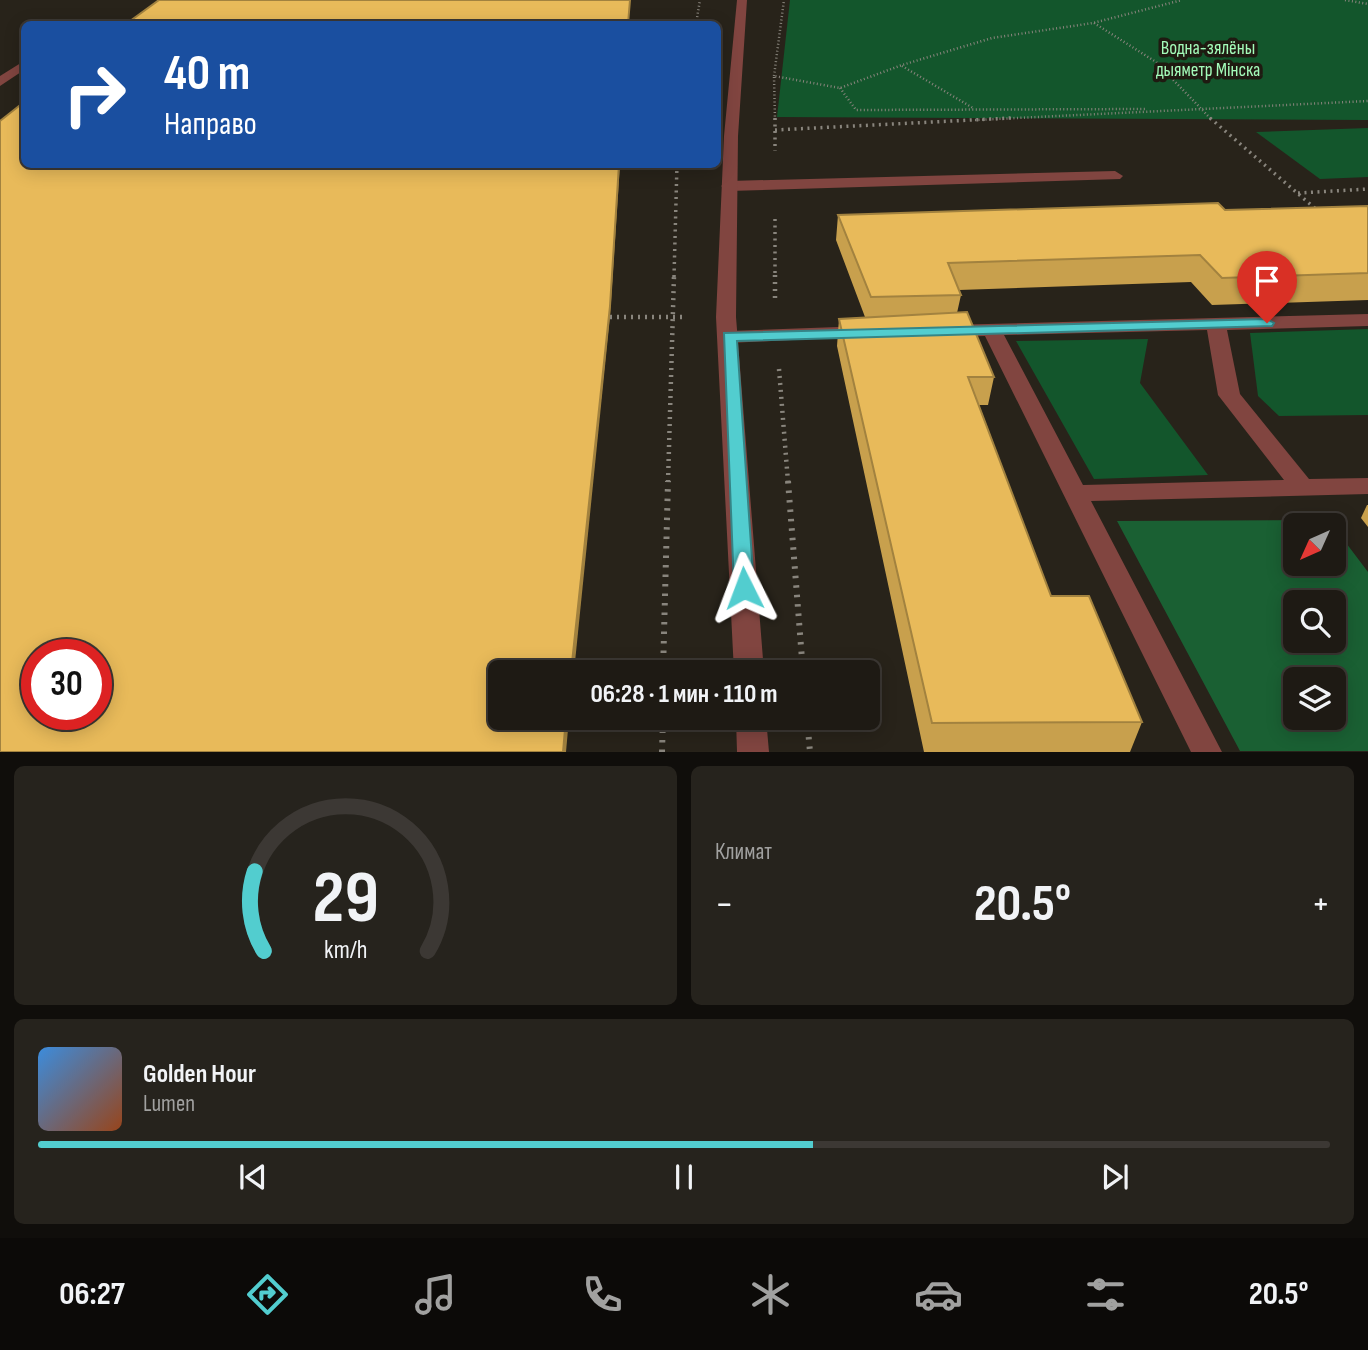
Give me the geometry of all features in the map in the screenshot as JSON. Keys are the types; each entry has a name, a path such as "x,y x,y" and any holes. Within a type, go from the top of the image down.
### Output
{"street":[{"path":"741,0 731,136 726,317 748,660"},
{"path":"0,82 21,67"},
{"path":"729,186 1115,176"},
{"path":"925,331 1368,320"},
{"path":"1216,325 1230,395 1302,487"},
{"path":"992,331 1207,751"},
{"path":"729,337 776,333 884,332"},
{"path":"1075,493 1368,486"},
{"path":"752,730 753,751"}],"path":[{"path":"696,21 700,0"},
{"path":"784,0 774,76 776,333 802,660"},
{"path":"774,76 840,88 902,65 992,38 1093,23 1182,0"},
{"path":"1345,0 1368,4"},
{"path":"1093,23 1156,62 1199,109 1317,210"},
{"path":"902,65 974,109"},
{"path":"840,88 856,110 1199,109"},
{"path":"731,136 775,131 1368,101"},
{"path":"663,660 677,168"},
{"path":"1297,193 1368,189"},
{"path":"662,751 663,730"},
{"path":"808,730 810,751"}],"green space":[{"name":"Водна-зялёны дыяметр Мінска","path":"790,0 1368,0 1368,120 777,117"},
{"path":"1368,128 1368,177 1320,179 1256,132"},
{"path":"1368,329 1368,415 1279,416 1258,396 1250,333"},
{"path":"1148,339 1140,383 1208,475 1094,479 1016,341"},
{"path":"1283,520 1283,576 1346,576 1346,543 1368,572 1368,751 1240,751 1117,521"}],"building":[{"path":"159,0 630,0 628,21 130,21"},
{"path":"21,104 21,168 619,168 610,306 572,660 488,660 488,730 565,730 563,752 0,752 0,121"},
{"path":"1218,203 1225,210 1368,206 1368,273 1222,278 1200,255 948,263 961,295 871,297 838,215"},
{"path":"967,312 994,377 968,377 1051,596 1089,596 1142,722 932,723 839,319"}],"route":[{"path":"744,588 729,337 776,333 992,331 1267,323"}]}
